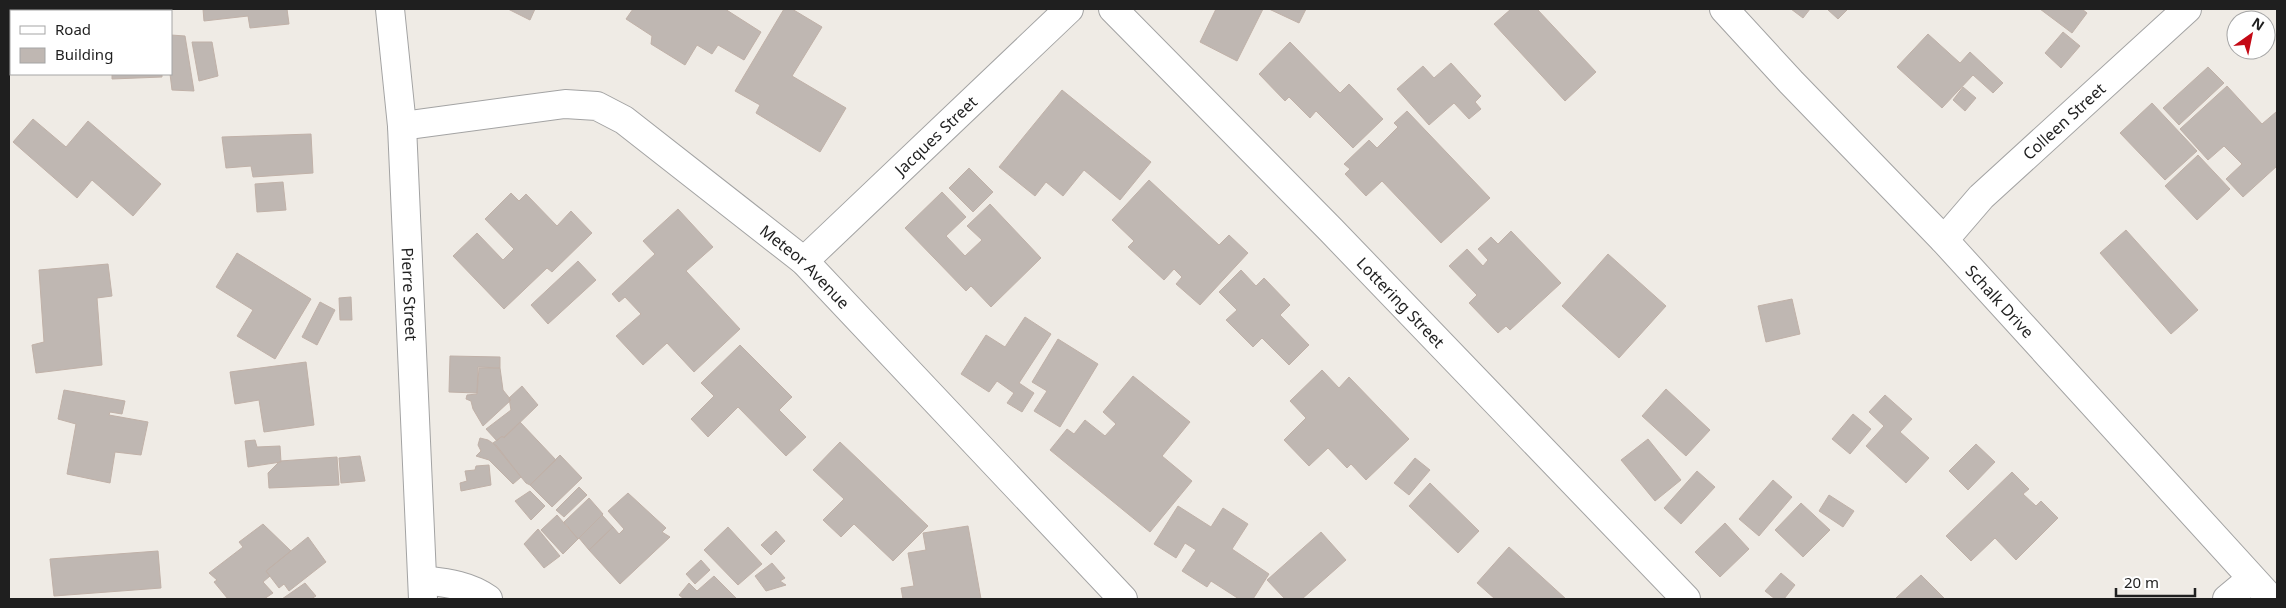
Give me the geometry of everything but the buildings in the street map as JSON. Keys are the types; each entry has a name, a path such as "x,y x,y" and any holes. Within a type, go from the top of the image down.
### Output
{"street":[{"name":"Pierre Street","path":"390,9 402,126 423,589 458,585 469,588 488,599"},
{"name":"Jacques Street","path":"804,261 1069,9"},
{"name":"Lottering Street","path":"1113,9 1331,230 1682,598"},
{"name":"Schalk Drive","path":"1724,9 1791,82 1944,240 2271,599"},
{"name":"Colleen Street","path":"1944,240 1981,197 2187,9"},
{"name":"Meteor Avenue","path":"402,126 566,104 597,106 624,120 804,261 1123,599"},
{"path":"2227,599 2251,579"}]}
